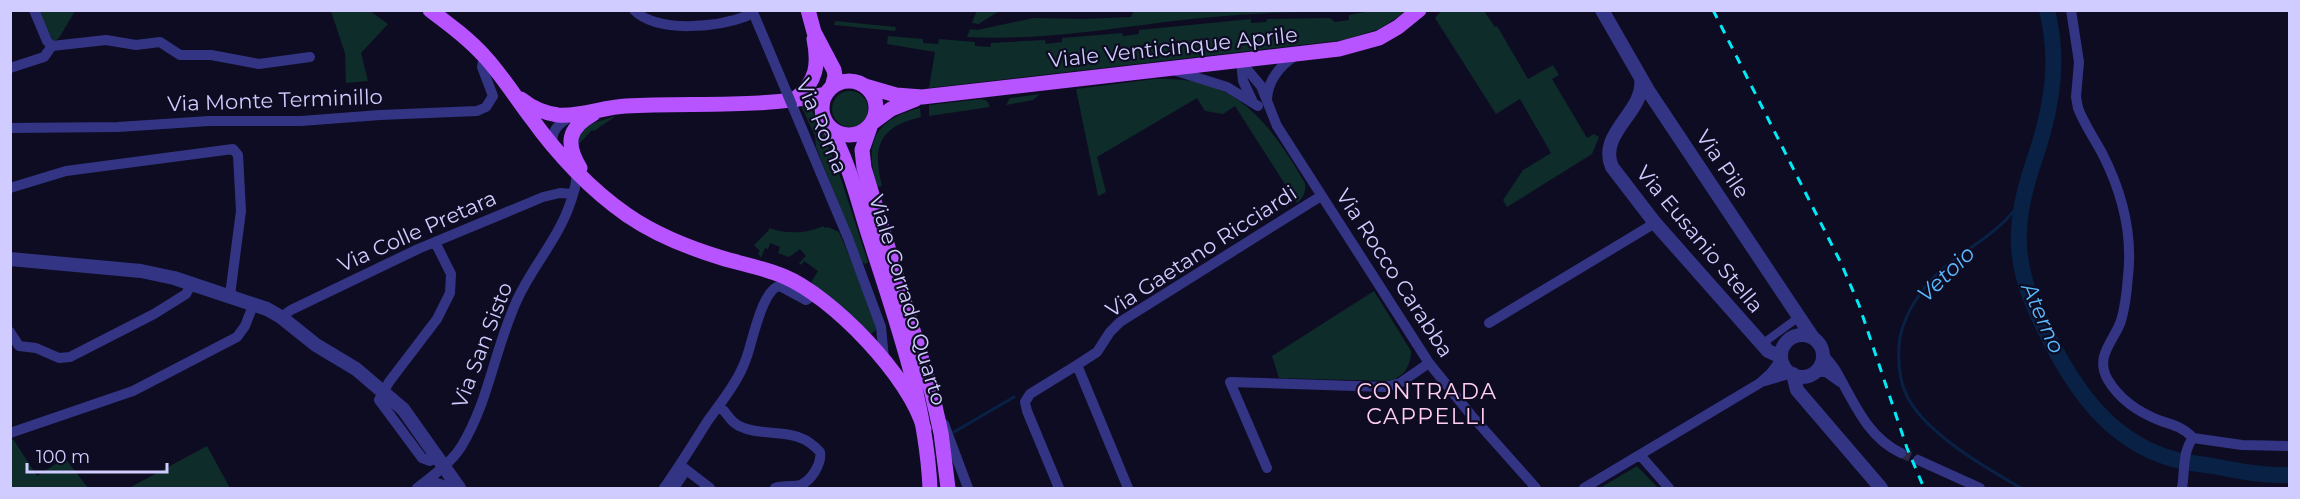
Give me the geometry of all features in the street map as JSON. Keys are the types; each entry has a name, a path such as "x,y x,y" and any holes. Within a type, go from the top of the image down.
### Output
{"main road":[{"path":"430,10 459,32 486,58 533,121 576,170 624,213 654,232 704,252 780,274 814,295 850,325 884,359 910,396 924,429"},
{"name":"Viale Venticinque Aprile","path":"861,84 896,95 922,97 1296,55 1369,42 1398,27 1419,10"},
{"path":"791,99 808,86 816,70 817,53 809,17"},
{"path":"809,17 825,52 834,71 822,109 825,121 829,127 841,134 850,136 858,134 871,125 876,115 876,101 861,84 825,52"},
{"path":"510,88 536,109 551,114 572,115 626,106 746,103 791,99 829,91 846,81 861,84"},
{"name":"Viale Venticinque Aprile","path":"871,125 891,109 922,97"},
{"path":"592,185 572,151 571,137 581,122 604,109"},
{"name":"Viale Corrado Quarto","path":"871,125 862,150 864,168 934,401 941,433 948,489"},
{"name":"Viale Corrado Quarto","path":"829,127 850,178 915,385 924,429 930,489"}],"street":[{"path":"34,10 47,41 52,46"},
{"path":"634,10 646,19 663,24 715,26 750,14"},
{"name":"Via Pile","path":"1602,10 1641,79 1813,338"},
{"path":"2071,10 2079,62 2076,97 2078,108 2114,180 2123,204 2130,238 2127,286 2120,321 2105,354 2106,375 2118,393 2136,409 2180,428 2193,438 2249,446 2289,446"},
{"name":"Via Roma","path":"750,14 791,99 848,238 881,327 884,359"},
{"path":"10,68 44,57 52,46 106,40 136,45 160,42 180,55 212,55 250,63 283,62 310,57"},
{"path":"1165,68 1218,83 1263,104 1273,79 1296,55"},
{"name":"Via Monte Terminillo","path":"10,128 301,121 477,111 486,107 493,96 482,67 486,58"},
{"name":"Via Rocco Carabba","path":"1240,61 1244,84 1263,104 1430,363 1536,489"},
{"name":"Via Eusanio Stella","path":"1641,79 1641,90 1612,141 1609,157 1615,171 1655,223 1764,347 1781,357"},
{"path":"1632,106 1645,98 1658,105"},
{"path":"554,145 552,136 556,127 572,115"},
{"path":"10,188 66,171 233,148 238,155 240,211 230,296"},
{"name":"Via San Sisto","path":"419,487 437,483 457,488 454,469 459,450 479,412 518,298 559,231 574,193 576,170"},
{"path":"574,193 581,183 592,185"},
{"name":"Via Colle Pretara","path":"281,317 291,310 435,242 543,197 574,193"},
{"name":"Via Gaetano Ricciardi","path":"1059,489 1026,411 1025,402 1030,394 1098,350 1120,322 1322,196"},
{"path":"1490,323 1655,223"},
{"path":"435,242 451,273 450,293 436,319 385,387 379,400 422,458 440,461"},
{"path":"10,259 141,272 192,283 254,303 281,317 306,338 356,369 403,409 457,488"},
{"path":"10,332 19,346 36,348 59,358 66,358 84,352 154,314 186,294 192,283"},
{"path":"674,489 683,468 742,369 760,315 772,290 780,286 806,300 814,295"},
{"path":"10,433 133,391 226,342 243,331 254,303"},
{"path":"1762,381 1771,366 1764,347 1799,317"},
{"path":"1762,381 1781,357 1783,347 1791,338 1801,335 1813,338 1819,344 1872,432 1884,443 1901,453"},
{"path":"1813,407 1805,386 1811,374 1821,363 1822,352"},
{"path":"1781,357 1785,367 1792,374 1798,391"},
{"path":"1267,468 1230,382 1384,387 1400,383 1430,363"},
{"path":"1077,364 1128,489"},
{"path":"1584,489 1762,381 1792,374 1798,376 1828,373 1843,384"},
{"path":"1762,381 1782,383 1798,391 1881,489"},
{"name":"Viale Corrado Quarto","path":"934,401 968,489"},
{"path":"719,406 732,421 740,426 795,436 813,445 821,454 818,465 806,481 799,485 775,489"},
{"path":"2182,484 2188,449 2193,438"},
{"name":"Via San Sisto","path":"419,487 440,461 459,450"},
{"path":"1640,455 1669,489"},
{"path":"1918,460 1980,489"},
{"path":"664,489 683,468"},
{"path":"683,468 710,489"},
{"path":"1525,476 1530,489"}],"green space":[{"path":"977,10 999,11 979,24 972,23"},
{"path":"1134,10 1303,10 1303,12 1219,16 1051,35 1009,38 967,37 970,29 977,30 1034,18 1131,17"},
{"path":"38,11 75,11 55,41"},
{"path":"331,11 370,11 388,24 361,53 368,81 346,83 345,53"},
{"path":"1371,11 1407,11 1379,29 1344,40 929,88 935,52 887,44 888,36 923,39 923,43 938,44 939,39 975,42 975,46 990,47 991,43 1045,40 1046,44 1062,42 1062,38 1122,33 1123,36 1139,34 1139,30 1251,19 1251,23 1266,22 1267,19 1330,18 1335,22 1349,20 1349,15"},
{"path":"1441,11 1484,11 1495,27 1497,26 1528,79 1553,65 1559,75 1552,79 1587,138 1594,134 1599,137 1592,154 1507,207 1503,200 1523,170 1551,153 1520,99 1496,114 1435,18"},
{"path":"835,21 896,27 895,31 834,25"},
{"path":"1155,79 1186,80 1215,87 1247,107 1274,135 1305,183 1305,191 1297,203 1235,106 1223,114 1205,111 1197,98 1097,157 1106,192 1098,196 1076,89"},
{"path":"850,91 863,96 868,109 863,122 850,127 837,122 832,109 837,96"},
{"path":"1040,94 1033,100 1006,105 1010,98"},
{"path":"982,99 987,101 990,107 929,116 929,105"},
{"path":"800,104 811,109 824,134 868,262 866,264 862,262 816,147 815,136"},
{"path":"920,108 921,117 896,126 882,140 878,160 882,186 877,187 872,157 876,135 892,119"},
{"path":"616,116 594,131 592,130 577,146 577,136 590,124"},
{"path":"823,226 839,232 879,327 871,334 810,284 818,271 804,261 801,265 799,263 806,256 800,249 789,257 778,253 780,247 770,243 761,258 758,253 760,251 754,245 769,228 796,232 810,231"},
{"path":"1374,291 1411,351 1409,363 1401,375 1386,381 1279,378 1272,356"},
{"path":"13,439 37,476 65,458 88,488 11,488 11,440"},
{"path":"207,446 230,488 129,488"},
{"path":"1637,466 1658,488 1600,488"}],"waterway":[{"name":"Aterno","path":"2047,10 2053,46 2051,97 2023,200 2019,246 2026,286 2048,336 2070,376 2083,394 2113,427 2131,440 2151,451 2183,462 2251,473 2290,475"},
{"name":"Vetoio","path":"2021,488 1958,449 1917,411 1903,386 1899,352 1900,336 1906,317 1928,284 1945,267 1992,232 2013,212 2022,199"},
{"path":"954,432 1014,397"}],"tunnel":[{"path":"1901,453 1918,460"}],"railway":[{"path":"1713,10 1841,263 1859,305 1907,448 1924,488"}],"district":[{"name":"CONTRADA CAPPELLI","path":"1427,404"}]}
